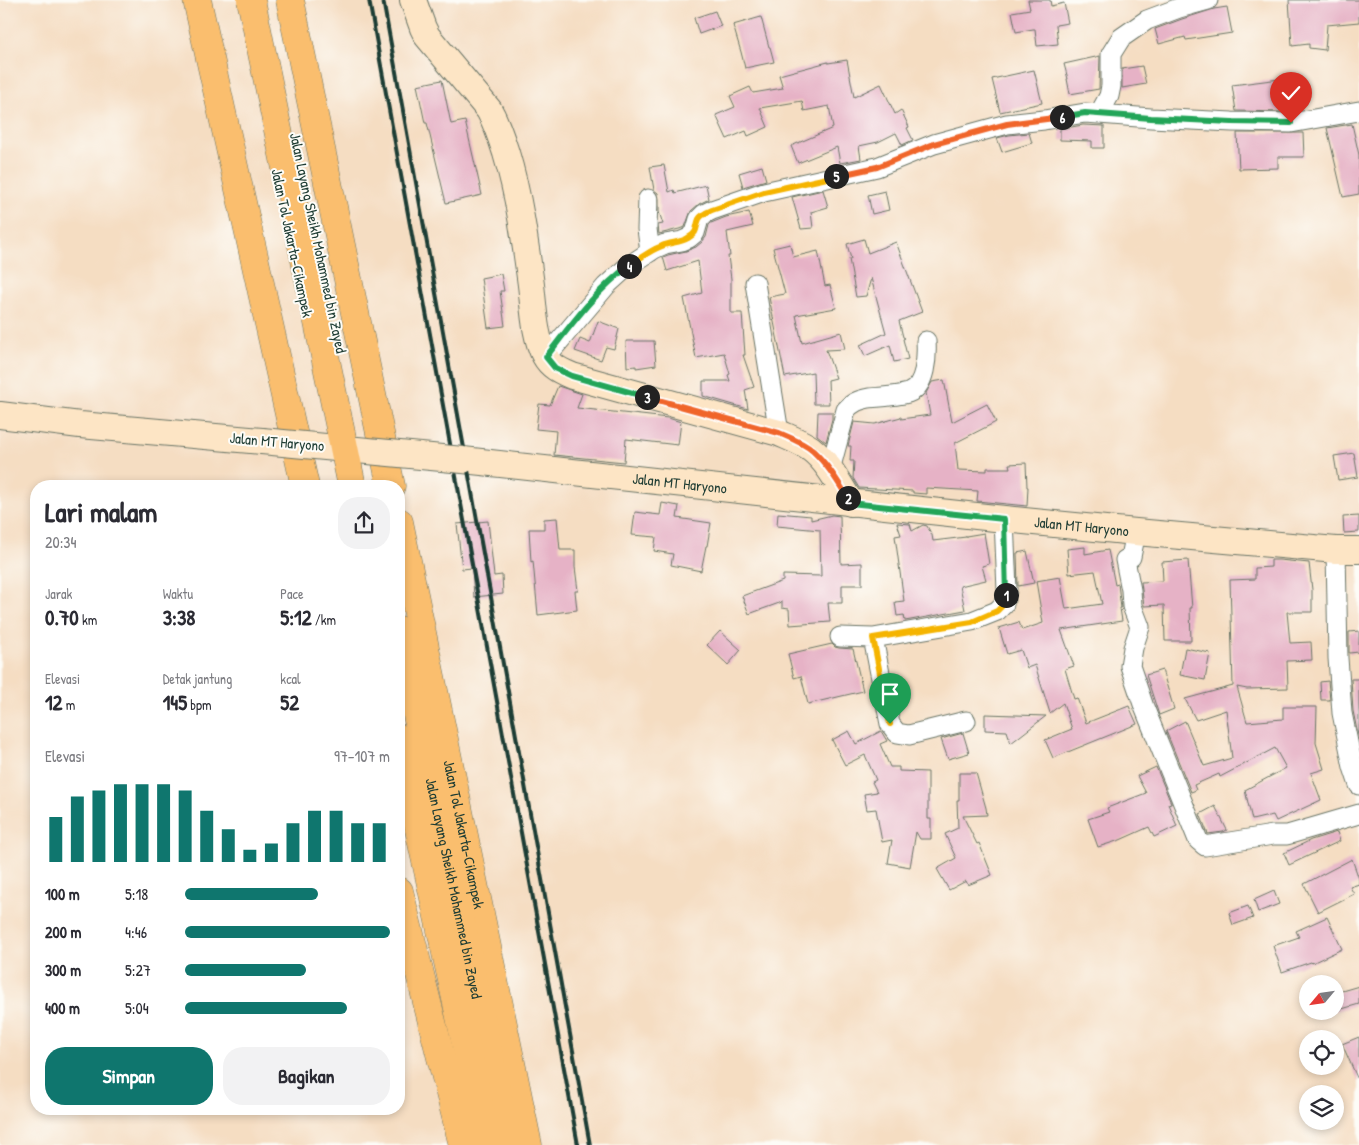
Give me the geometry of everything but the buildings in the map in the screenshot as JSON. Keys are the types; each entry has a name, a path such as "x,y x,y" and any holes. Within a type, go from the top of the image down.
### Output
{"highway":[{"path":"197,0 304,480"},
{"name":"Jalan Tol Jakarta–Cikampek","path":"242,0 343,480"},
{"name":"Jalan Layang Sheikh Mohammed bin Zayed","path":"251,0 351,480"},
{"name":"Jalan Layang Sheikh Mohammed bin Zayed","path":"268,0 367,480"},
{"path":"290,0 390,480"},
{"name":"Jalan Tol Jakarta–Cikampek","path":"405,551 528,1145"},
{"name":"Jalan Layang Sheikh Mohammed bin Zayed","path":"405,658 508,1145"},
{"name":"Jalan Layang Sheikh Mohammed bin Zayed","path":"405,738 489,1145"},
{"path":"405,765 489,1145"},
{"path":"405,915 462,1145"}],"main road":[{"path":"413,0 427,36 489,110 496,123 513,175 524,231 538,339 546,357 555,368 572,376 779,433 796,440 812,450 830,470 850,503"},
{"name":"Jalan MT Haryono","path":"0,415 80,425 463,460 1004,519 1348,550"}],"street":[{"path":"1099,114 1112,86 1111,54 1121,38 1147,20 1208,0"},
{"path":"546,357 579,316 606,286 627,267 665,244 689,238 696,233 699,219 704,214 724,205 764,192 877,167 934,144 1007,124 1085,113 1223,122 1291,123 1359,111"},
{"path":"648,199 647,229 650,252"},
{"path":"755,283 779,433"},
{"path":"830,470 846,410 852,402 909,393 916,387 925,371 926,341"},
{"path":"840,637 873,638 972,622 997,611 1004,604 1007,591 1004,519"},
{"path":"1136,532 1131,557 1125,560 1132,606 1140,627 1133,648 1130,666 1144,707 1198,840 1205,846 1272,835 1288,835 1359,814"},
{"path":"1348,550 1338,658 1342,713 1358,778"},
{"path":"873,638 890,724 898,733 910,735 966,721"}],"railway":[{"path":"369,0 578,1145"},
{"path":"383,0 590,1145"}],"route":[{"path":"890,724 873,638 972,622 997,611 1004,604 1007,591 1004,519 850,503 830,470 812,450 796,440 779,433 572,376 555,368 546,357 579,316 606,286 627,267 654,249 689,238 696,233 699,219 704,214 724,205 764,192 877,167 934,144 1007,124 1085,113 1232,122 1291,123"}]}
